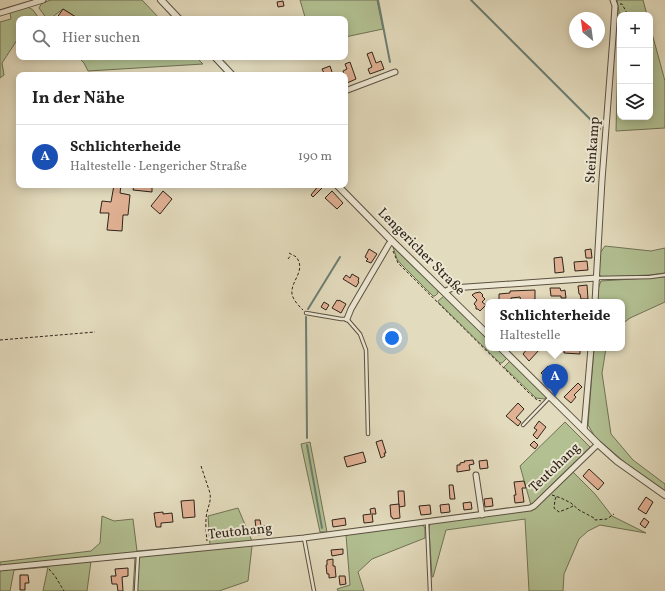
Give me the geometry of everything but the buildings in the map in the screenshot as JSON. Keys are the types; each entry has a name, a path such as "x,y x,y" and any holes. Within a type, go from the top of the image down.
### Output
{"street":[{"path":"0,13 43,0"},
{"path":"161,0 176,16"},
{"name":"Steinkamp","path":"595,299 602,180 613,37 613,2"},
{"path":"218,60 229,72"},
{"path":"348,90 395,72"},
{"name":"Lengericher Straße","path":"340,188 391,242 485,333"},
{"path":"347,319 351,309 391,242"},
{"path":"444,292 452,288 597,278"},
{"path":"504,351 549,399 617,461 665,495"},
{"path":"584,430 591,351"},
{"name":"Teutohang","path":"0,568 304,538 532,507 598,444"},
{"path":"476,475 482,514"}],"lane":[{"path":"597,278 650,277 665,275"},
{"path":"306,313 347,319 360,334 366,350 368,434"},
{"path":"523,425 549,399"},
{"path":"427,521 430,591"},
{"path":"304,538 314,591"},
{"path":"136,591 138,555"}],"path":[{"path":"613,2 622,4 626,12"},
{"path":"391,242 395,258 398,263 485,349"},
{"path":"288,259 290,254 297,258 300,267 292,290 296,302 306,313"},
{"path":"0,340 95,332"},
{"path":"487,351 536,400 549,399"},
{"path":"201,466 210,493 210,504 207,512 206,528 208,548"},
{"path":"546,494 561,498 596,520 607,519 614,514"},
{"path":"556,496 554,508 559,512 574,505"},
{"path":"45,564 55,576 64,591"}],"green space":[{"path":"51,0 142,0 157,16 74,16 63,9 54,16 45,16 39,8 42,3"},
{"path":"300,0 377,0 383,29 348,36 348,16 305,16"},
{"path":"617,0 643,0 646,12 619,12"},
{"path":"28,7 33,10 37,16 16,16 16,42 2,63 4,75 0,78 0,22 11,19 10,13"},
{"path":"653,37 665,81 665,128 616,131 617,91 617,120 653,120"},
{"path":"81,60 199,60 203,64 88,71"},
{"path":"605,246 651,251 665,248 665,273 602,277 599,274 600,253"},
{"path":"393,247 438,290 438,293 435,296 433,296 400,263"},
{"path":"665,277 665,302 625,322 625,299 597,299 598,289 601,281"},
{"path":"444,296 485,337 485,348 438,302"},
{"path":"488,351 500,351 507,358 500,363"},
{"path":"594,351 606,351 602,373 611,434 633,460 665,484 665,492 628,465 595,437 588,425"},
{"path":"510,361 546,396 545,399 536,398 504,367"},
{"path":"565,422 590,447 531,505 520,466"},
{"path":"310,442 327,532 320,532 301,444"},
{"path":"573,472 595,494 612,516 646,533 600,525 588,531 579,539 564,574 563,591 529,591 525,519 446,530 432,577 429,529 430,523 533,509"},
{"path":"238,508 252,541 248,581 219,591 133,591 135,558 91,561 87,591 43,591 48,567 14,570 10,591 0,591 0,562 91,551 100,543 102,516 114,521 133,519 137,551 210,545 208,516"},
{"path":"423,524 425,529 425,538 372,559 358,572 364,591 338,591 337,589 350,585 346,535"}],"waterway":[{"path":"378,0 390,62"},
{"path":"471,0 600,129"},
{"path":"308,309 340,257"},
{"path":"306,317 307,438"},
{"path":"307,445 322,528"}],"place":[{"name":"Schlichterheide","path":"555,397"}]}
